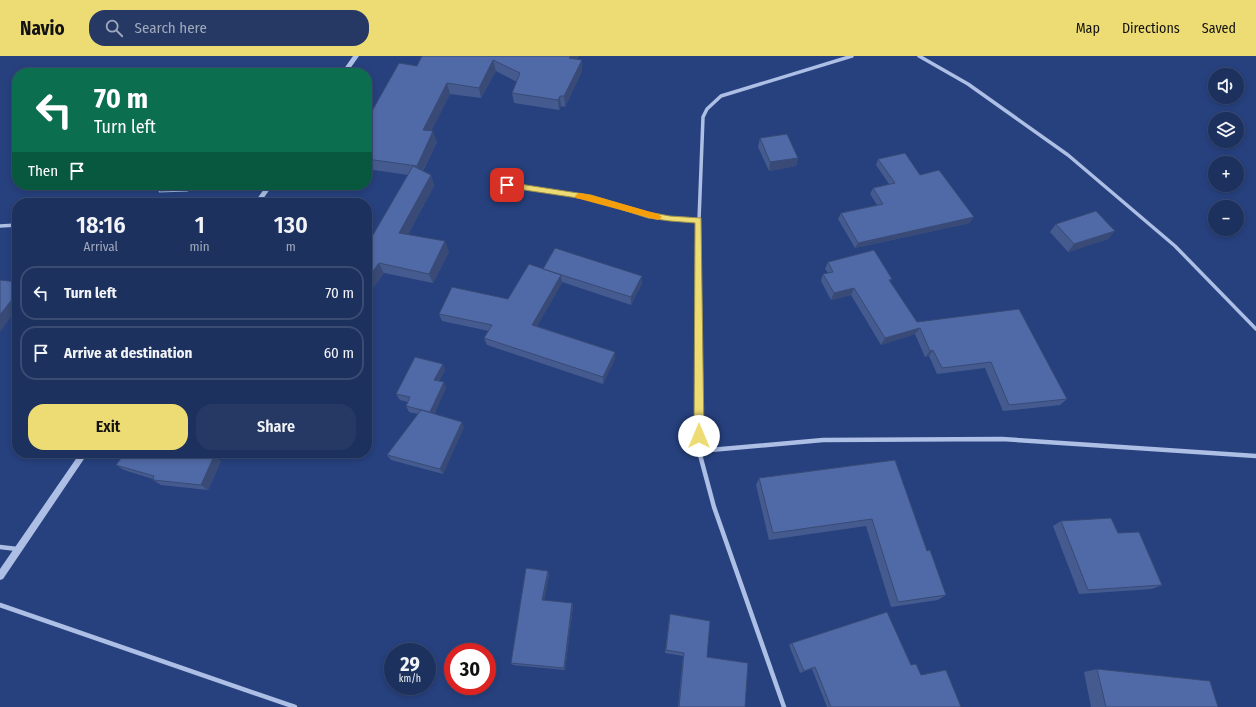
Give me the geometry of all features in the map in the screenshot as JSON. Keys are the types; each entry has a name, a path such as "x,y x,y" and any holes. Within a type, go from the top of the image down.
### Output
{"street":[{"path":"348,68 356,56"},
{"path":"784,707 714,507 699,451 699,220 703,117 712,103 721,96 852,56"},
{"path":"919,56 968,84 1068,155 1175,246 1256,329"},
{"path":"493,182 591,198 648,215 699,220"},
{"path":"0,226 12,225"},
{"path":"699,451 823,440 1002,439 1256,456"},
{"path":"0,576 81,458"},
{"path":"0,547 18,549"},
{"path":"0,605 295,707"}],"water":[{"path":"160,190 188,190 188,191 159,192"}],"building":[{"path":"422,56 571,56 569,58 582,60 564,96 560,96 558,100 512,93 520,73 493,60 479,88 447,83 423,130 433,131 417,166 372,160 372,111 399,63 417,66"},
{"path":"787,134 798,158 770,162 760,138"},
{"path":"905,153 920,175 939,170 974,217 858,243 841,213 883,204 873,188 895,183 878,159"},
{"path":"413,166 431,175 399,233 445,241 429,274 379,263 372,272 373,235"},
{"path":"1096,211 1115,231 1074,244 1056,224"},
{"path":"555,248 642,276 631,297 543,269"},
{"path":"874,250 892,279 889,280 917,322 1019,309 1067,399 1009,405 991,362 942,368 933,350 930,351 920,328 885,338 854,288 834,293 823,274 833,272 828,262"},
{"path":"529,264 561,275 532,325 615,352 603,377 484,338 492,325 439,314 452,287 508,299"},
{"path":"0,280 12,281 12,299 0,315"},
{"path":"415,357 443,364 434,380 444,382 430,412 406,406 410,397 396,394"},
{"path":"421,410 462,422 440,469 387,455"},
{"path":"121,458 213,458 201,485 153,480 154,476 116,465"},
{"path":"895,460 927,551 930,550 946,595 898,602 872,519 773,533 759,478"},
{"path":"1111,518 1118,533 1139,532 1162,585 1088,590 1061,521"},
{"path":"526,568 548,571 542,600 572,603 564,668 511,663"},
{"path":"887,612 911,665 916,664 921,675 946,670 961,707 831,707 815,667 804,671 792,643"},
{"path":"670,614 710,621 707,657 748,663 745,707 679,707 684,653 666,650"},
{"path":"1097,669 1210,681 1218,707 1106,707"}],"slow traffic":[{"path":"579,196 611,203 658,217"}],"route":[{"path":"507,185 591,198 648,215 699,220 699,436"}]}
